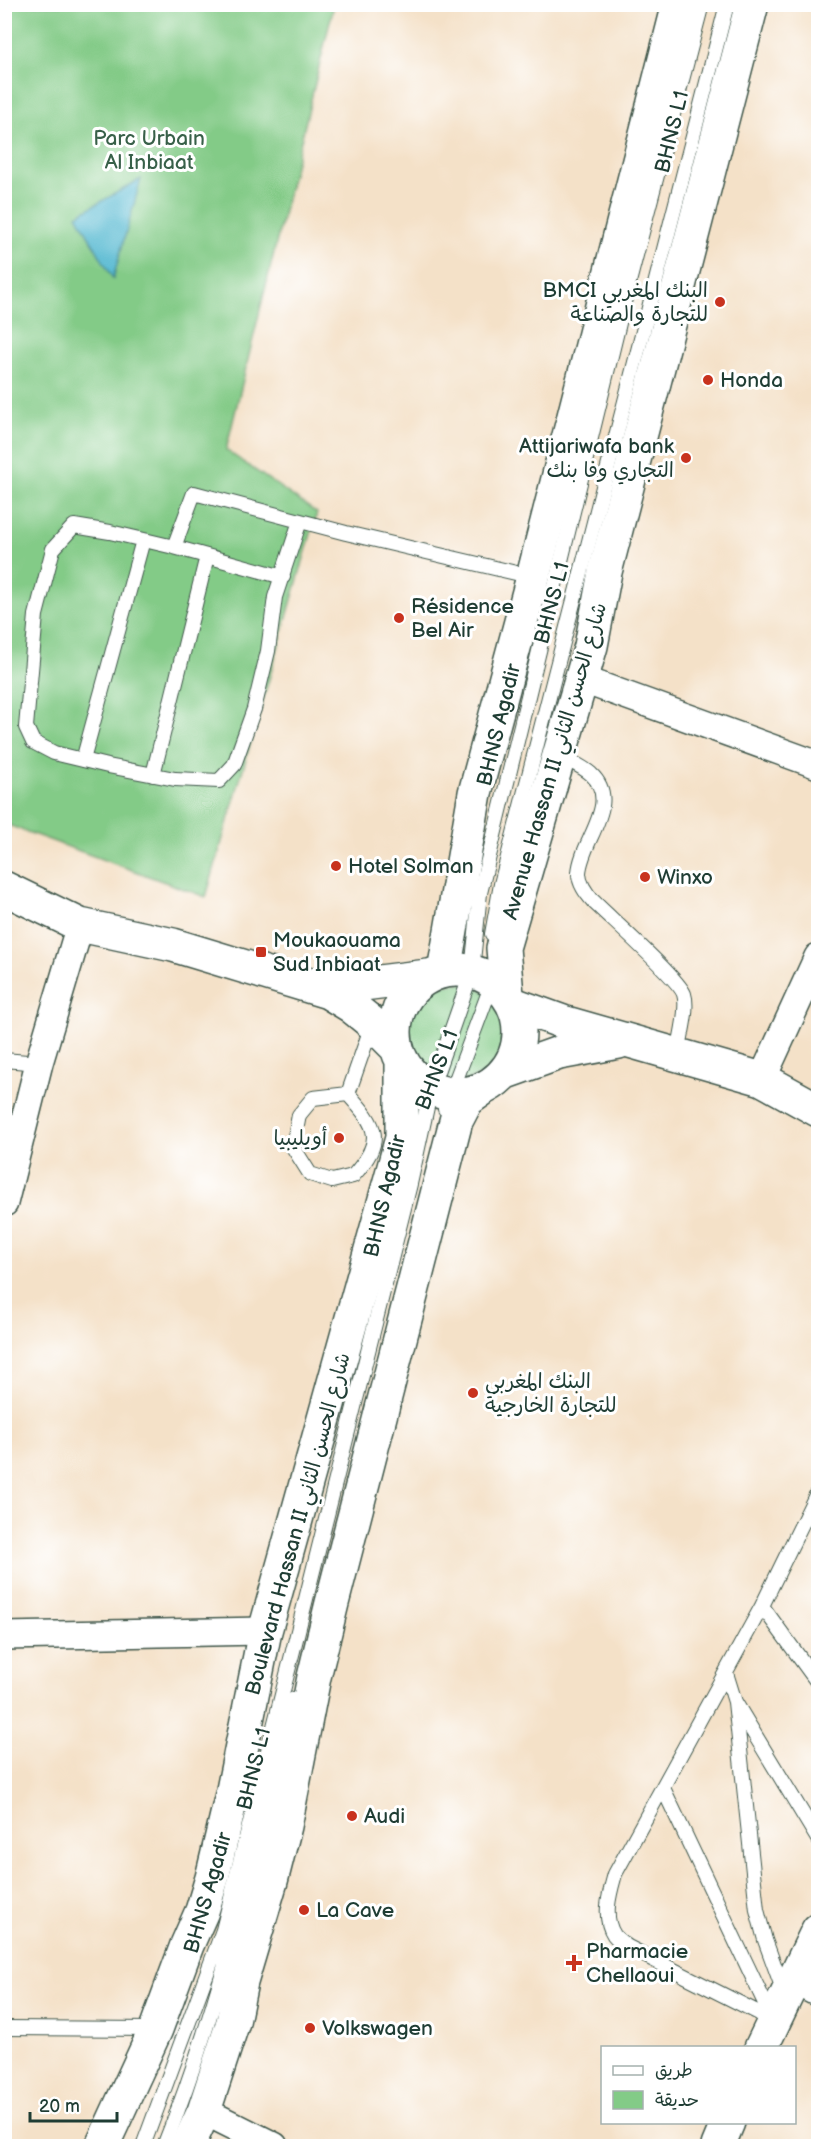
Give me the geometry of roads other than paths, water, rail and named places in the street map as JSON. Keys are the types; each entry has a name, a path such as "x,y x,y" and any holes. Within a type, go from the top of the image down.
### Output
{"street":[{"path":"476,983 475,793 533,577 679,4"},
{"name":"Avenue Hassan II شارع الحسن الثاني","path":"476,983 502,948 581,679 598,613 605,572 752,4"},
{"path":"581,679 819,765"},
{"path":"4,888 80,925 174,945 328,992 349,1003 372,1023 415,1078 462,1094 467,1100 456,1121 332,1603 314,1677 285,1826 241,1982 233,2022 204,2111 188,2146"},
{"path":"4,1203 39,1063 80,925"},
{"path":"762,1079 819,957"},
{"path":"302,983 476,983 563,1022 762,1079 819,1110"},
{"path":"399,1055 394,1030 397,1014 404,999 415,986 476,983 517,1015 519,1035 515,1054 462,1094"},
{"path":"462,1094 559,1053 626,1041"},
{"name":"Boulevard Hassan II شارع الحسن الثاني","path":"102,2146 156,2029 202,1911 212,1878 233,1790 265,1631 402,1138 399,1055"},
{"path":"4,1636 265,1631"},
{"path":"786,2007 819,1930"},
{"path":"204,2111 274,2146"},
{"path":"718,2146 727,2124"}],"lane":[{"name":"BHNS Agadir","path":"143,2146 223,1930 410,1184 462,1094 476,983 480,893 629,282 702,4"},
{"name":"BHNS L1","path":"462,1094 476,983 492,931 501,884 727,4"},
{"path":"174,547 194,492 300,521 533,577"},
{"path":"283,576 174,547 74,526 53,549 36,615 26,727 33,742 54,753 153,775 175,779 219,781 234,765 254,709 268,651 275,597 283,576 300,521"},
{"path":"83,760 143,540"},
{"path":"153,775 207,556"},
{"path":"559,755 590,773 597,781 603,800 602,811 579,874 583,889 671,976 684,994 678,1054"},
{"path":"348,1094 372,1023"},
{"path":"4,1060 39,1063"},
{"path":"348,1094 369,1117 375,1131 372,1151 353,1176 332,1181 310,1174 293,1148 299,1115 313,1098 348,1094"},
{"path":"412,1233 423,1188"},
{"name":"BHNS L1","path":"164,2146 180,2107 224,1972 384,1346"},
{"path":"786,2007 628,1947 614,1935 608,1917 609,1896 615,1874 762,1606 819,1491"},
{"path":"762,1606 819,1683"},
{"path":"726,1673 735,1702 758,1910 786,2007"},
{"path":"735,1702 819,1839"},
{"path":"663,1788 786,2007"},
{"path":"4,2028 156,2029"}],"water":[{"path":"141,179 113,279 77,215"}],"place":[{"name":"BMCI البنك المغربي للتجارة والصناعة","path":"720,302"},
{"name":"Honda","path":"708,380"},
{"name":"Attijariwafa bank التجاري وفا بنك","path":"686,458"},
{"name":"Résidence Bel Air","path":"399,618"},
{"name":"Hotel Solman","path":"336,866"},
{"name":"Winxo","path":"645,877"},
{"name":"Moukaouama Sud Inbiaat","path":"261,952"},
{"name":"أويليبيا","path":"339,1138"},
{"name":"البنك المغربي للتجارة الخارجية","path":"473,1393"},
{"name":"Audi","path":"352,1816"},
{"name":"La Cave","path":"304,1910"},
{"name":"Pharmacie Chellaoui","path":"574,1963"},
{"name":"Volkswagen","path":"310,2028"}],"park label":[{"name":"Parc Urbain Al Inbiaat","path":"149,150"}]}
